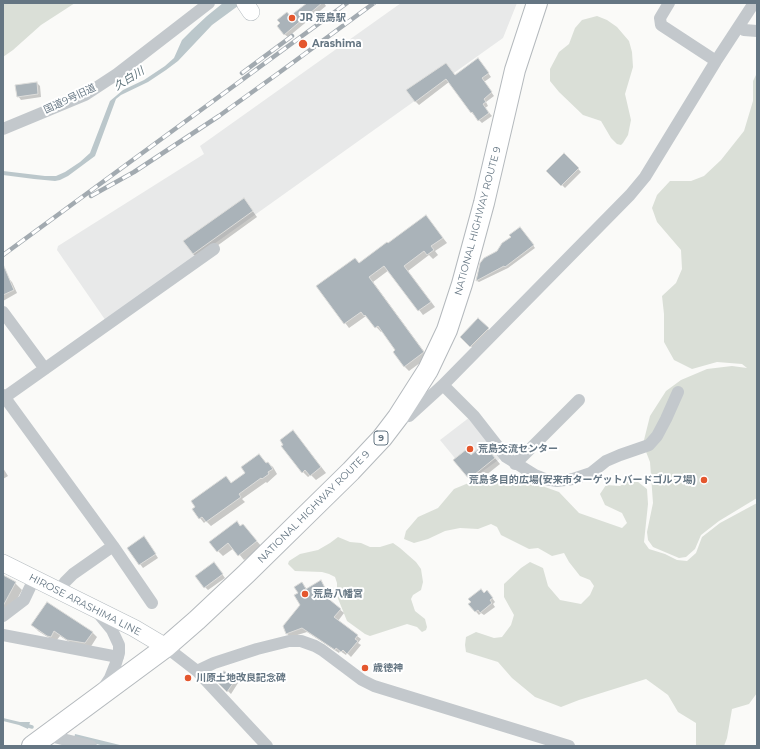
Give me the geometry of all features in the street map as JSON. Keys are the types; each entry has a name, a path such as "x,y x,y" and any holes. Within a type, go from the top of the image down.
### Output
{"highway":[{"name":"NATIONAL HIGHWAY ROUTE 9","path":"39,741 166,647 246,574 350,471 398,418 428,370 447,330 462,284 484,203 515,70 537,3"}],"main road":[{"name":"HIROSE ARASHIMA LINE","path":"3,563 134,628 166,647"}],"street":[{"name":"国道9号旧道","path":"3,129 85,95 117,74 209,3"},
{"path":"669,3 660,18 661,25 716,61"},
{"path":"398,418 409,416 443,384 630,195 645,177 716,61 754,3"},
{"path":"740,26 744,30 757,31"},
{"path":"152,603 113,546 4,396 45,369 214,248"},
{"path":"3,312 45,369"},
{"path":"443,384 474,416 506,457 515,464 535,475 545,479 557,481 572,479 591,473 606,461 649,445 657,436 678,392"},
{"path":"515,464 579,400"},
{"path":"59,591 73,574 113,546"},
{"path":"3,616 24,600 34,579"},
{"path":"94,609 105,620 119,645 118,657 110,678 97,697"},
{"path":"3,635 118,657"},
{"path":"197,671 214,663 288,640 301,641 322,650 362,680 374,686 569,746"},
{"path":"166,647 197,671 267,746"},
{"path":"39,741 91,746"}],"shaded area":[{"path":"3,3 75,3 41,25 3,57"},
{"path":"223,3 242,3 212,25 178,61 148,82 116,99 95,156 68,176 60,180 55,181 3,175 3,171 56,176 80,162 90,153 110,101 123,90 144,80 165,66 174,58 182,40"},
{"path":"401,3 517,3 503,38 106,321 57,250 58,246 204,154 200,146"},
{"path":"597,16 607,20 617,27 629,41 632,52 633,67 625,94 631,120 628,135 621,145 617,144 611,138 601,121 583,115 559,92 550,81 550,69 559,52 569,44 575,28 582,20"},
{"path":"757,73 757,498 719,521 701,535 695,549 686,557 679,558 653,547 648,540 647,532 653,503 650,462 643,444 650,416 666,391 681,380 707,369 732,366 747,368 742,364 717,362 692,369 674,360 664,342 664,314 662,296 676,283 682,269 681,250 657,222 652,208 657,195 670,181 691,181 704,176 721,160 744,131 753,101 753,81"},
{"name":"荒島交流センター","path":"470,417 501,458 472,479 440,440"},
{"path":"499,475 511,475 559,492 579,513 622,528 627,523 622,513 605,505 600,494 606,485 620,486 633,478 647,489 648,504 644,542 649,549 677,560 687,561 696,553 702,537 720,523 757,503 757,693 749,704 732,709 727,738 724,746 696,746 696,723 678,712 668,695 646,679 561,707 535,697 512,678 498,662 466,652 466,637 476,632 494,638 502,637 511,625 514,615 504,597 504,584 521,568 530,562 543,568 548,586 560,600 581,604 590,595 594,586 590,580 580,576 564,553 552,556 538,548 529,549 501,535 497,527 491,524 478,529 460,528 445,531 428,539 414,543 404,539 406,531 418,517 438,508 454,489 471,482"},
{"path":"338,537 370,547 380,547 393,543 416,562 421,569 423,582 421,590 413,595 411,599 415,611 425,619 427,627 426,630 422,632 417,627 407,624 370,636 365,634 347,621 337,596 337,583 335,577 322,572 295,571 288,564 289,561 300,554 318,550"},
{"path":"3,718 20,722 30,722 28,729 3,721"},
{"path":"75,734 124,746 105,746 74,739"}],"building":[{"name":"JR 荒島駅","path":"307,3 322,3 284,35 277,26 280,23 277,20 287,12 290,16"},
{"path":"478,58 489,73 482,78 492,92 484,99 486,102 483,104 489,113 478,121 446,79 415,102 406,90 446,63 455,75"},
{"path":"37,82 38,94 17,97 15,85"},
{"path":"564,153 579,168 561,186 546,171"},
{"path":"244,198 253,211 193,254 183,241"},
{"path":"426,215 443,238 431,246 434,250 427,255 424,251 404,266 431,302 418,311 384,266 369,277 424,352 404,367 393,352 395,350 378,326 375,328 361,312 344,324 316,286 355,258 359,263"},
{"path":"520,227 534,245 505,267 504,266 476,281 480,263 484,258 497,251 502,243 511,237 509,235"},
{"path":"3,264 14,290 3,295"},
{"path":"478,318 489,328 470,347 460,337"},
{"path":"293,430 321,467 310,476 305,470 302,473 281,446 283,445 280,440"},
{"name":"荒島交流センター","path":"484,444 495,458 469,479 453,460 467,449 471,455"},
{"path":"259,454 273,469 268,472 269,474 239,494 241,497 206,522 202,517 199,519 192,509 195,507 191,501 226,476 231,483 245,473 241,467"},
{"path":"237,521 240,526 243,524 257,541 238,556 228,543 217,552 209,542"},
{"path":"144,536 156,554 139,565 127,548"},
{"path":"214,562 223,574 204,588 195,576"},
{"path":"3,575 16,582 3,606"},
{"path":"321,580 325,588 319,591 341,609 334,617 358,635 355,639 358,641 347,654 343,650 341,652 336,648 335,650 302,628 286,634 283,626 300,605 294,595 298,593 294,587 302,582 306,589"},
{"path":"481,589 484,593 487,590 493,598 490,600 492,603 480,613 478,610 475,612 468,604 471,602 468,599"},
{"path":"47,602 93,632 85,643 67,640 54,631 51,637 47,636 31,625"},
{"path":"224,671 236,679 227,692 216,681"}],"waterway":[{"path":"25,725 32,727"}],"railway":[{"path":"3,255 347,3"},
{"path":"91,196 134,172 219,116 374,3"},
{"path":"242,73 292,36"}],"place":[{"name":"JR 荒島駅","path":"292,18"},
{"name":"Arashima","path":"303,44"},
{"name":"荒島交流センター","path":"470,449"},
{"name":"荒島多目的広場(安来市ターゲットバードゴルフ場)","path":"704,480"},
{"name":"荒島八幡宮","path":"305,594"},
{"name":"歳徳神","path":"365,668"},
{"name":"川原土地改良記念碑","path":"188,678"}],"water label":[{"name":"久白川","path":"129,79"}]}
